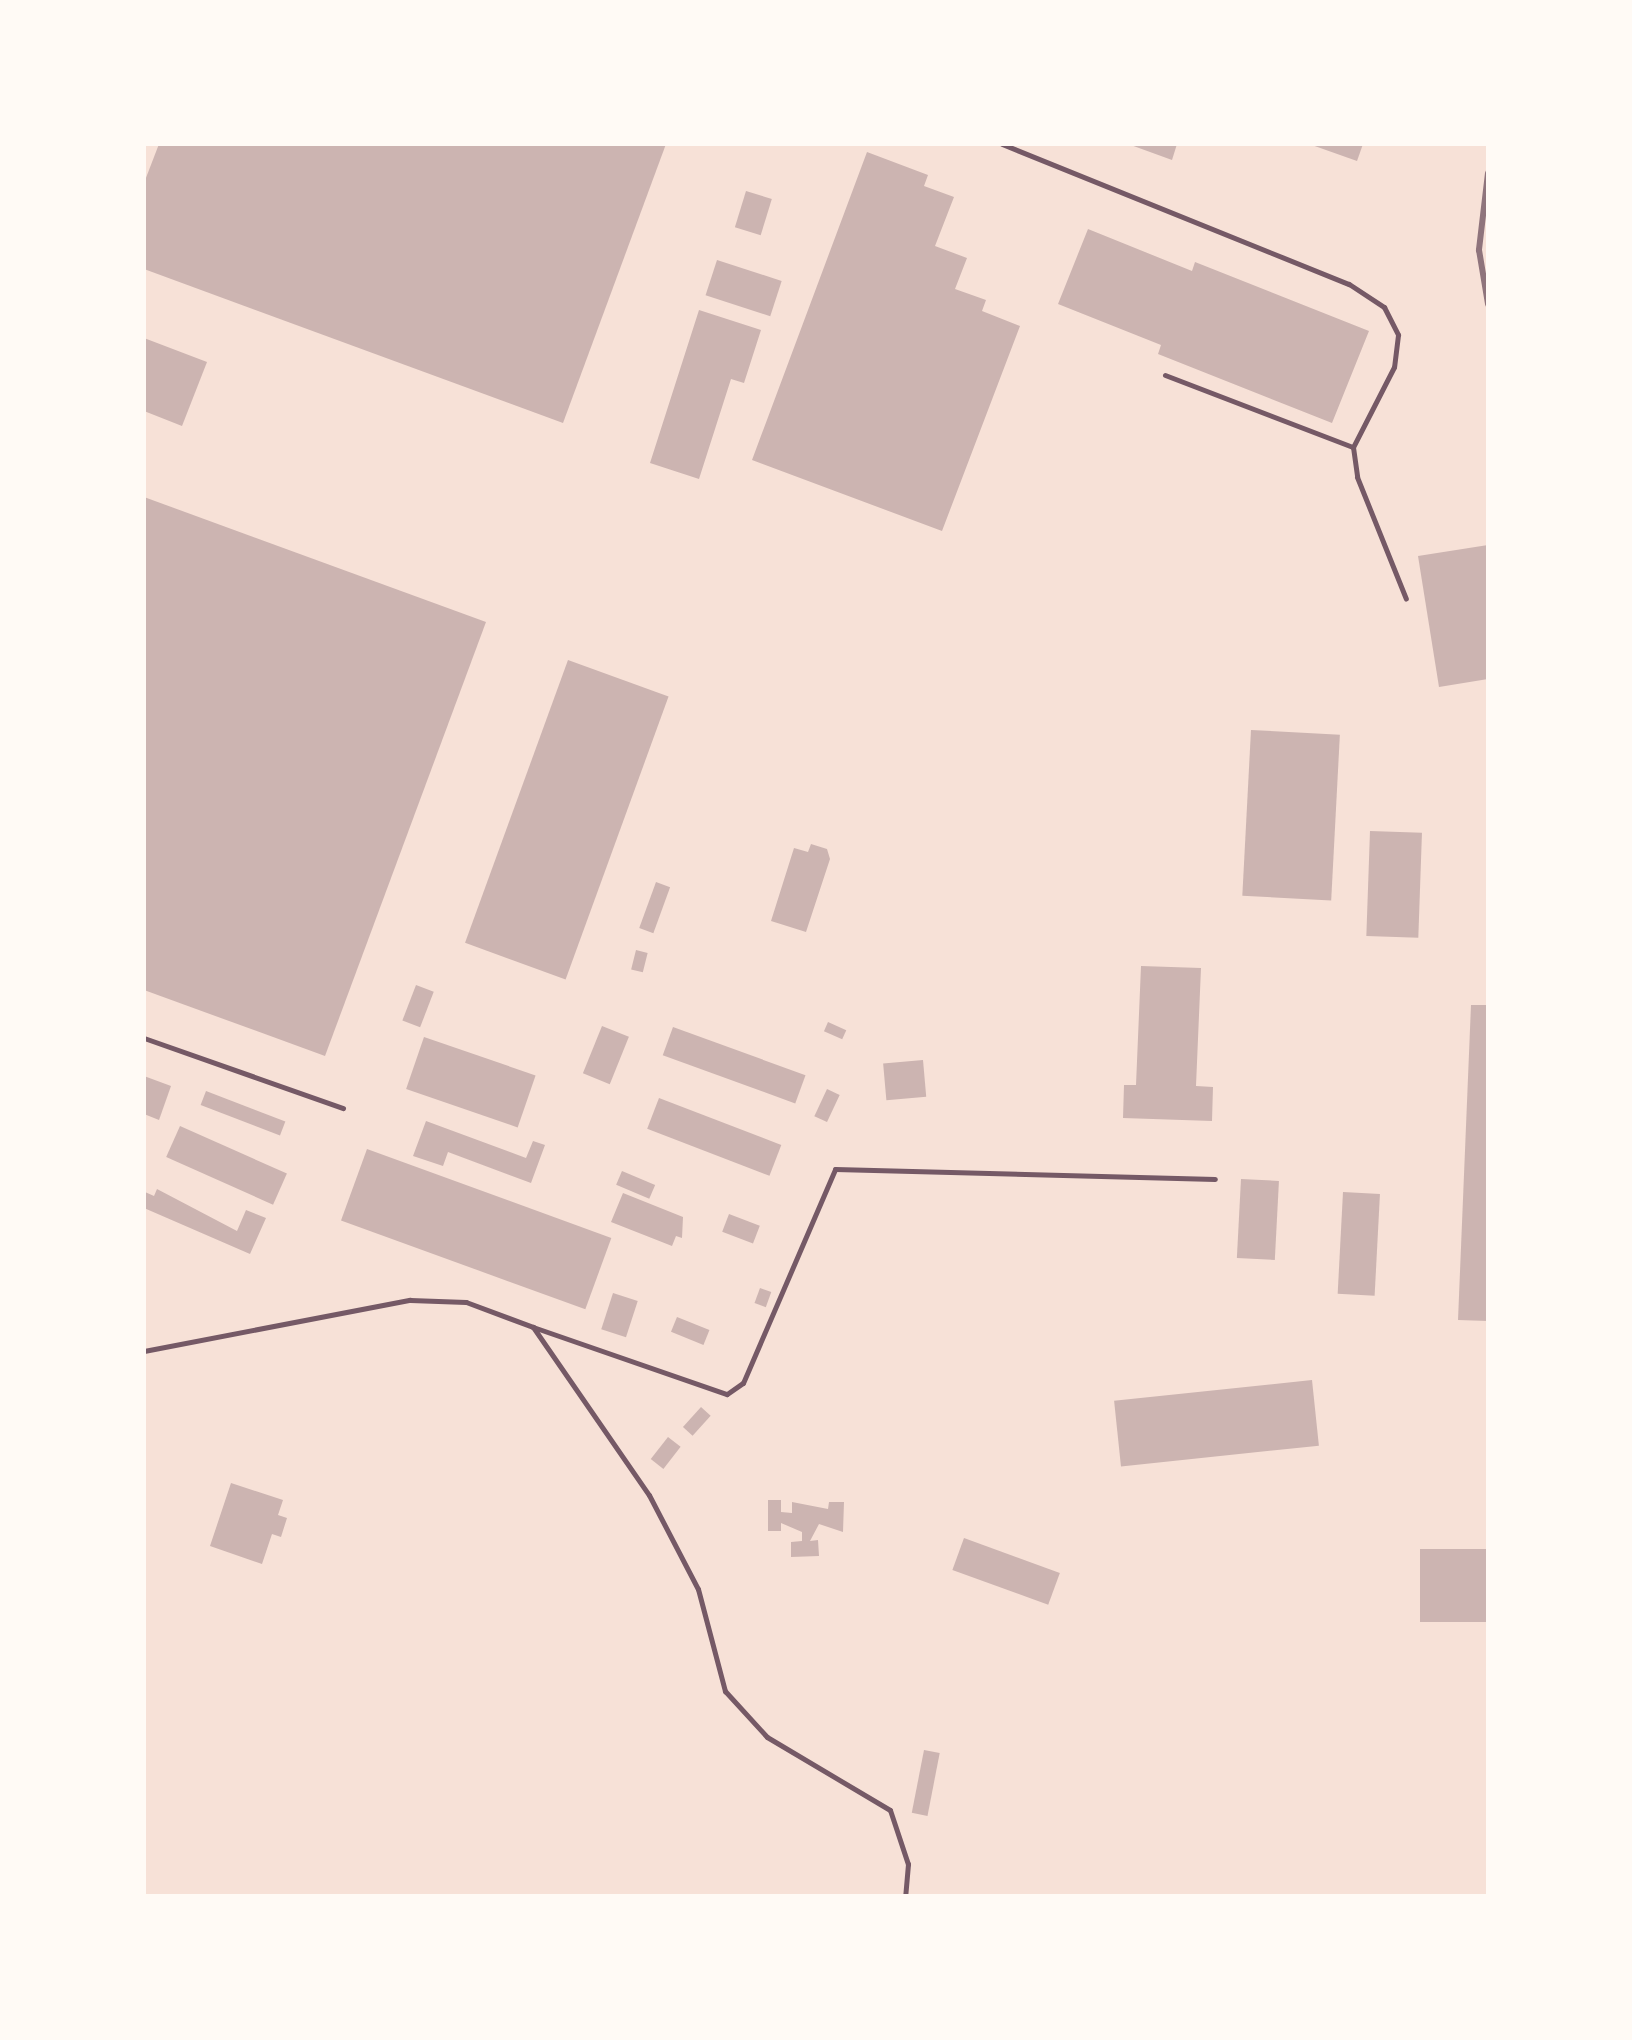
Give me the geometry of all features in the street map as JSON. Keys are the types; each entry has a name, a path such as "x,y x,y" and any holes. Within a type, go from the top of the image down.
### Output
{"lane":[{"path":"1002,144 1349,284 1384,307 1398,335 1394,367 1353,447 1357,477 1406,599"},
{"path":"1165,375 1353,447"},
{"path":"144,1038 343,1108"},
{"path":"144,1351 410,1300 466,1302 727,1394 743,1383 835,1169 1215,1179"},
{"path":"533,1327 649,1495 698,1589 730,1698 767,1737 890,1810 908,1864 905,1896"}],"building":[{"path":"159,144 666,144 563,423 144,269 144,183"},
{"path":"1128,144 1177,144 1172,160"},
{"path":"1309,144 1363,144 1357,161"},
{"path":"867,152 928,175 924,186 954,197 935,246 967,258 955,289 986,300 982,311 1020,326 942,531 752,460"},
{"path":"746,191 772,199 761,235 735,227"},
{"path":"1088,229 1192,271 1195,262 1369,331 1332,423 1158,354 1161,345 1058,304"},
{"path":"717,260 782,281 770,316 706,295"},
{"path":"699,310 761,330 744,383 731,379 699,479 650,463"},
{"path":"144,338 207,362 182,426 144,411"},
{"path":"144,497 486,622 325,1056 144,990"},
{"path":"1488,545 1488,679 1439,687 1418,556"},
{"path":"568,660 669,697 566,979 465,943"},
{"path":"1251,730 1340,735 1331,900 1242,896"},
{"path":"1370,831 1422,833 1418,938 1366,936"},
{"path":"811,844 827,849 830,859 806,932 771,921 794,848 808,852"},
{"path":"656,882 670,887 653,933 639,928"},
{"path":"636,950 648,953 643,972 631,969"},
{"path":"1141,966 1201,968 1196,1086 1213,1087 1212,1121 1123,1118 1124,1085 1136,1085"},
{"path":"416,985 434,992 420,1027 402,1020"},
{"path":"1471,1005 1488,1005 1488,1321 1458,1320"},
{"path":"828,1022 846,1030 842,1039 824,1031"},
{"path":"602,1026 629,1037 610,1084 583,1073"},
{"path":"673,1027 805,1075 795,1103 663,1055"},
{"path":"424,1037 536,1075 518,1127 406,1089"},
{"path":"923,1060 926,1097 886,1100 883,1063"},
{"path":"144,1076 171,1086 159,1120 144,1114"},
{"path":"827,1089 840,1095 827,1122 814,1116"},
{"path":"206,1091 285,1121 280,1135 201,1105"},
{"path":"659,1098 781,1145 769,1176 647,1129"},
{"path":"426,1121 526,1158 533,1141 545,1145 531,1183 448,1152 443,1166 413,1156"},
{"path":"180,1126 287,1174 273,1205 166,1157"},
{"path":"367,1149 611,1238 585,1309 341,1220"},
{"path":"622,1171 655,1185 649,1199 616,1185"},
{"path":"1241,1179 1279,1181 1275,1260 1237,1258"},
{"path":"157,1189 237,1231 246,1210 266,1218 250,1254 144,1208 145,1192 154,1196"},
{"path":"1343,1192 1380,1194 1375,1296 1338,1294"},
{"path":"623,1193 683,1217 682,1238 676,1236 672,1246 611,1222"},
{"path":"729,1214 760,1226 753,1244 722,1232"},
{"path":"760,1288 771,1292 766,1307 755,1303"},
{"path":"613,1293 638,1301 626,1337 601,1329"},
{"path":"677,1317 709,1330 703,1345 671,1332"},
{"path":"1312,1380 1319,1446 1121,1466 1114,1401"},
{"path":"701,1407 711,1416 693,1436 683,1427"},
{"path":"668,1437 681,1447 663,1469 651,1459"},
{"path":"231,1483 283,1500 278,1515 287,1518 281,1537 272,1534 262,1564 210,1546"},
{"path":"768,1500 781,1500 781,1512 792,1513 792,1502 828,1509 829,1502 844,1502 843,1532 819,1524 810,1541 818,1540 819,1556 791,1557 791,1542 802,1541 802,1532 781,1523 781,1531 768,1531"},
{"path":"964,1538 1060,1573 1048,1605 952,1570"},
{"path":"1420,1549 1488,1549 1488,1622 1420,1622"},
{"path":"924,1750 940,1753 927,1816 912,1813"}],"railway":[{"path":"1488,173 1479,250 1488,304"}]}
